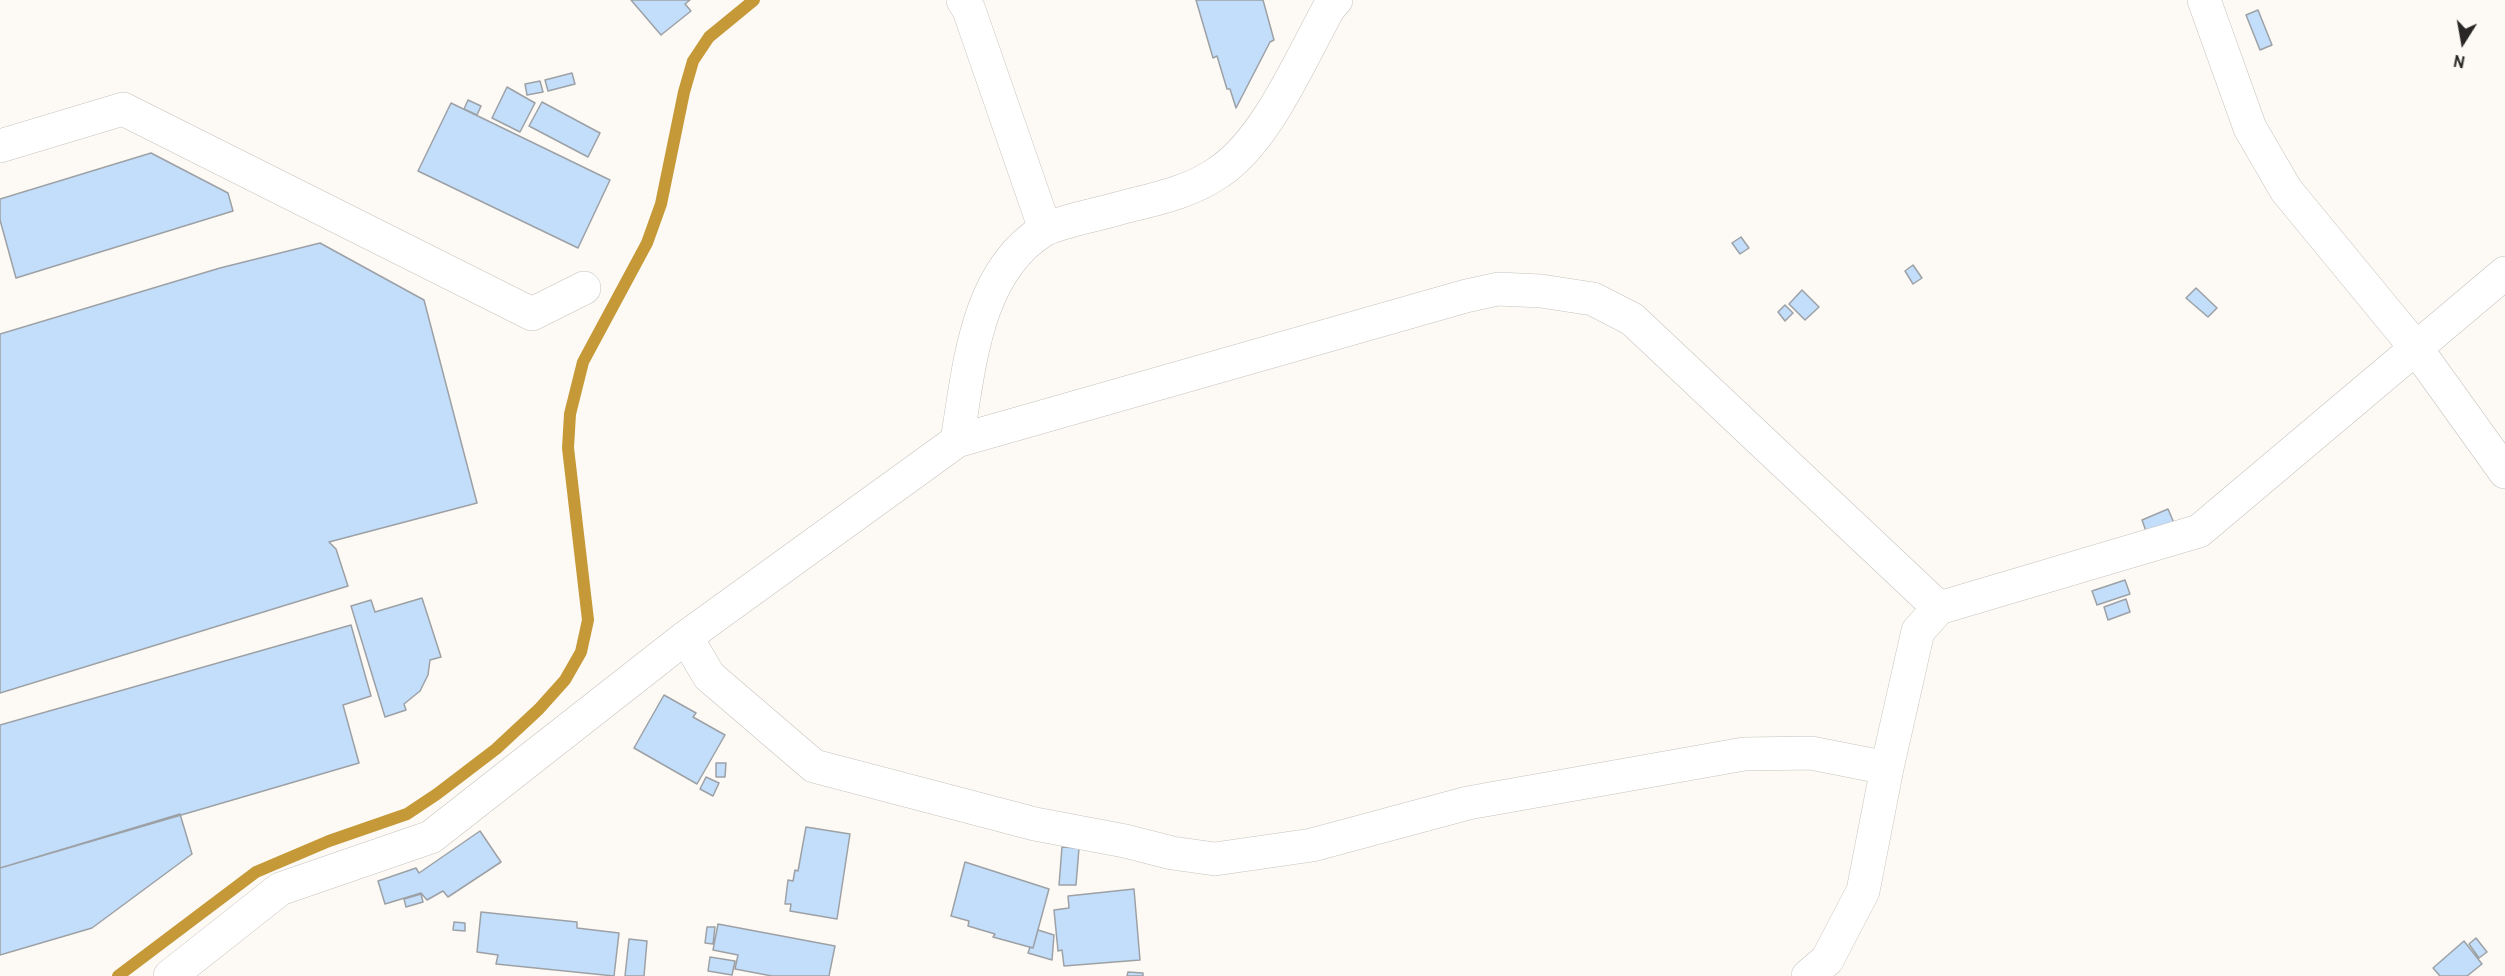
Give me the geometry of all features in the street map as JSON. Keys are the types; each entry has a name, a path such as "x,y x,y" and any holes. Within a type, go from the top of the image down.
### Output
{"street":[{"path":"963,0 1045,230"},
{"path":"957,441 976,329 1000,273 1024,246 1045,230 1190,189 1221,172 1260,132 1329,8 1336,0"},
{"path":"2204,0 2250,128 2286,190 2416,348 2505,471"},
{"path":"0,146 123,109 532,314 584,288"},
{"path":"1808,976 1827,960 1863,891 1887,768 1918,631 1939,608 2199,531 2505,273"},
{"path":"170,976 280,889 430,837 686,637 957,441 1466,296 1498,289 1541,291 1593,299 1632,319 1939,608"},
{"path":"686,637 709,676 814,766 1035,824 1125,841 1172,853 1215,859 1311,845 1468,803 1744,754 1811,753 1887,768"}],"building":[{"path":"631,0 690,0 685,4 691,11 661,35"},
{"path":"1196,0 1263,0 1274,40 1270,42 1236,108 1230,89 1227,89 1217,56 1213,58"},
{"path":"2258,10 2272,45 2260,50 2246,15"},
{"path":"572,73 575,84 548,91 545,80"},
{"path":"540,81 543,92 527,95 525,84"},
{"path":"507,87 535,103 520,132 492,118"},
{"path":"468,100 481,106 477,115 464,109"},
{"path":"542,102 600,133 588,157 529,126"},
{"path":"451,103 610,180 578,248 418,171"},
{"path":"151,153 228,193 233,211 16,278 0,220 0,199"},
{"path":"1741,237 1749,248 1740,254 1732,243"},
{"path":"320,243 424,300 477,503 329,542 336,549 348,586 0,693 0,334 220,268"},
{"path":"1913,265 1922,278 1913,284 1905,271"},
{"path":"2196,288 2217,308 2208,317 2186,298"},
{"path":"1802,290 1819,307 1805,320 1789,304"},
{"path":"1785,305 1793,313 1785,321 1778,312"},
{"path":"2168,509 2174,523 2147,534 2142,520"},
{"path":"2125,580 2130,594 2097,605 2092,591"},
{"path":"422,598 441,657 430,660 428,675 420,691 404,704 406,710 385,717 351,606 371,600 375,612"},
{"path":"2126,599 2130,612 2108,620 2104,607"},
{"path":"351,625 371,696 343,705 359,763 0,868 0,725"},
{"path":"664,695 696,713 693,717 725,735 697,784 634,748"},
{"path":"716,763 726,763 725,777 716,777"},
{"path":"706,777 719,783 713,796 700,789"},
{"path":"180,814 192,854 92,928 0,955 0,868"},
{"path":"806,827 850,834 837,919 790,911 791,904 785,904 788,880 793,881 795,870 798,871"},
{"path":"480,831 501,862 448,897 443,891 427,900 421,893 385,904 378,881 416,868 419,873"},
{"path":"1062,847 1079,848 1076,885 1059,885"},
{"path":"965,862 1049,889 1033,948 993,937 995,934 968,926 969,921 951,916"},
{"path":"1134,889 1140,960 1064,966 1062,950 1058,951 1054,910 1069,908 1068,896"},
{"path":"421,894 423,902 406,907 404,899"},
{"path":"481,912 577,922 577,928 619,933 614,976 496,964 498,955 477,952"},
{"path":"454,922 465,923 465,931 453,930"},
{"path":"718,924 835,946 829,976 772,976 735,969 738,955 713,950"},
{"path":"707,927 715,927 713,944 705,943"},
{"path":"1038,930 1054,935 1052,960 1028,953 1030,947 1033,948"},
{"path":"2476,938 2487,952 2479,958 2469,944"},
{"path":"629,939 647,941 644,976 625,976"},
{"path":"2464,941 2482,964 2467,976 2440,976 2433,968"},
{"path":"710,957 735,961 732,975 708,971"},
{"path":"1128,972 1143,973 1143,976 1127,976"}],"waterway":[{"path":"118,976 256,872 329,841 407,814 496,749 539,709 565,680 581,652 588,620 568,448 570,414 583,362 647,243 661,204 684,92 693,61 709,37 754,0"}]}
